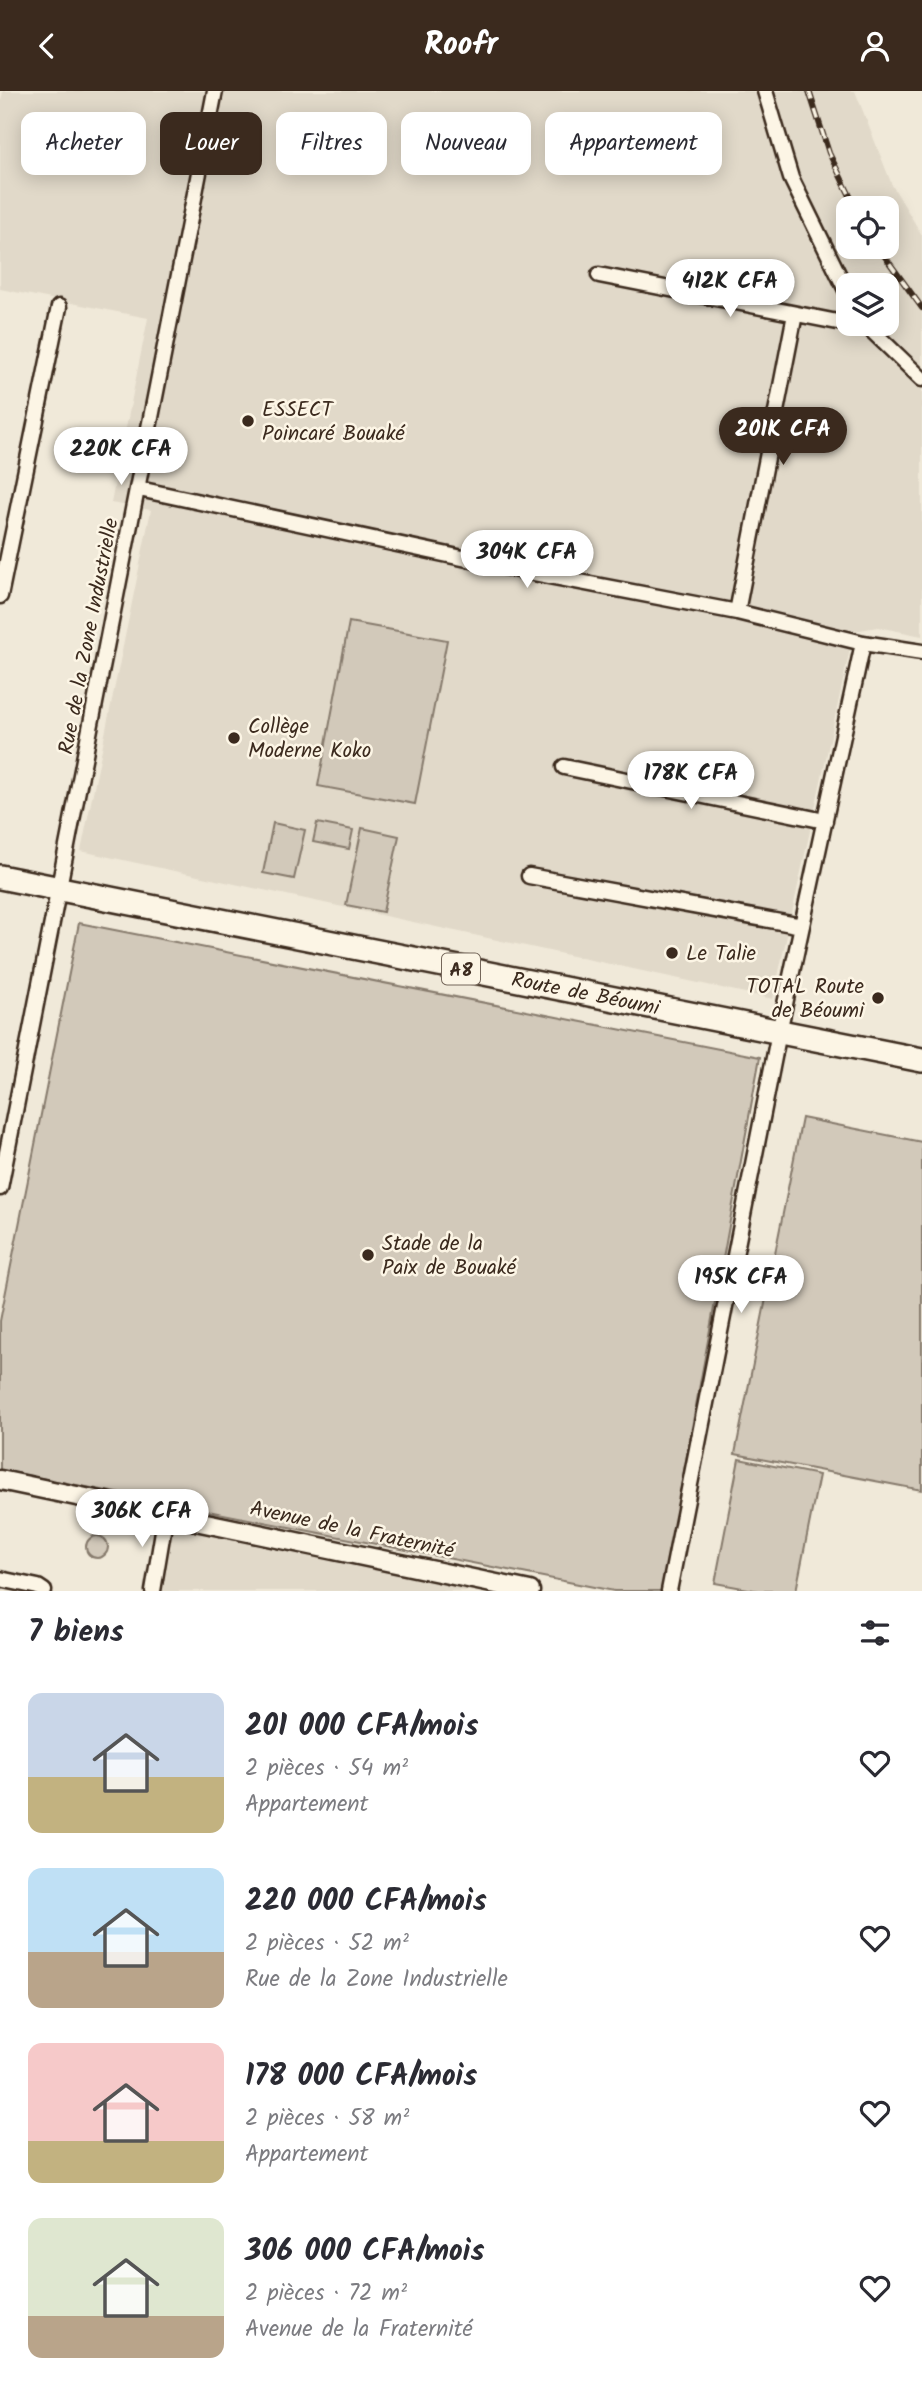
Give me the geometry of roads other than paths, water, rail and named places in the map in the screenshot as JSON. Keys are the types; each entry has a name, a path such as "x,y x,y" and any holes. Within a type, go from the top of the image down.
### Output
{"main road":[{"name":"Route de Béoumi","path":"0,877 922,1060"}],"street":[{"name":"Rue de la Zone Industrielle","path":"0,1188 215,91"},
{"path":"765,91 791,178 838,273"},
{"path":"599,275 836,321"},
{"path":"0,596 59,307"},
{"path":"737,612 795,314"},
{"path":"877,336 922,379"},
{"path":"139,489 533,573 737,612 863,642 922,652"},
{"path":"669,1591 779,1032 863,642"},
{"path":"564,767 825,821"},
{"path":"529,876 802,926"},
{"name":"Avenue de la Fraternité","path":"0,1480 530,1591"},
{"path":"153,1591 166,1513"},
{"path":"0,1579 38,1587 44,1591"}],"railway":[{"path":"809,91 829,153 850,196"},
{"path":"887,259 922,308"}],"place":[{"name":"ESSECT Poincaré Bouaké","path":"248,421"},
{"name":"Collège Moderne Koko","path":"234,738"},
{"name":"Le Talie","path":"672,953"},
{"name":"TOTAL Route de Béoumi","path":"878,998"},
{"name":"Stade de la Paix de Bouaké","path":"368,1255"}]}
